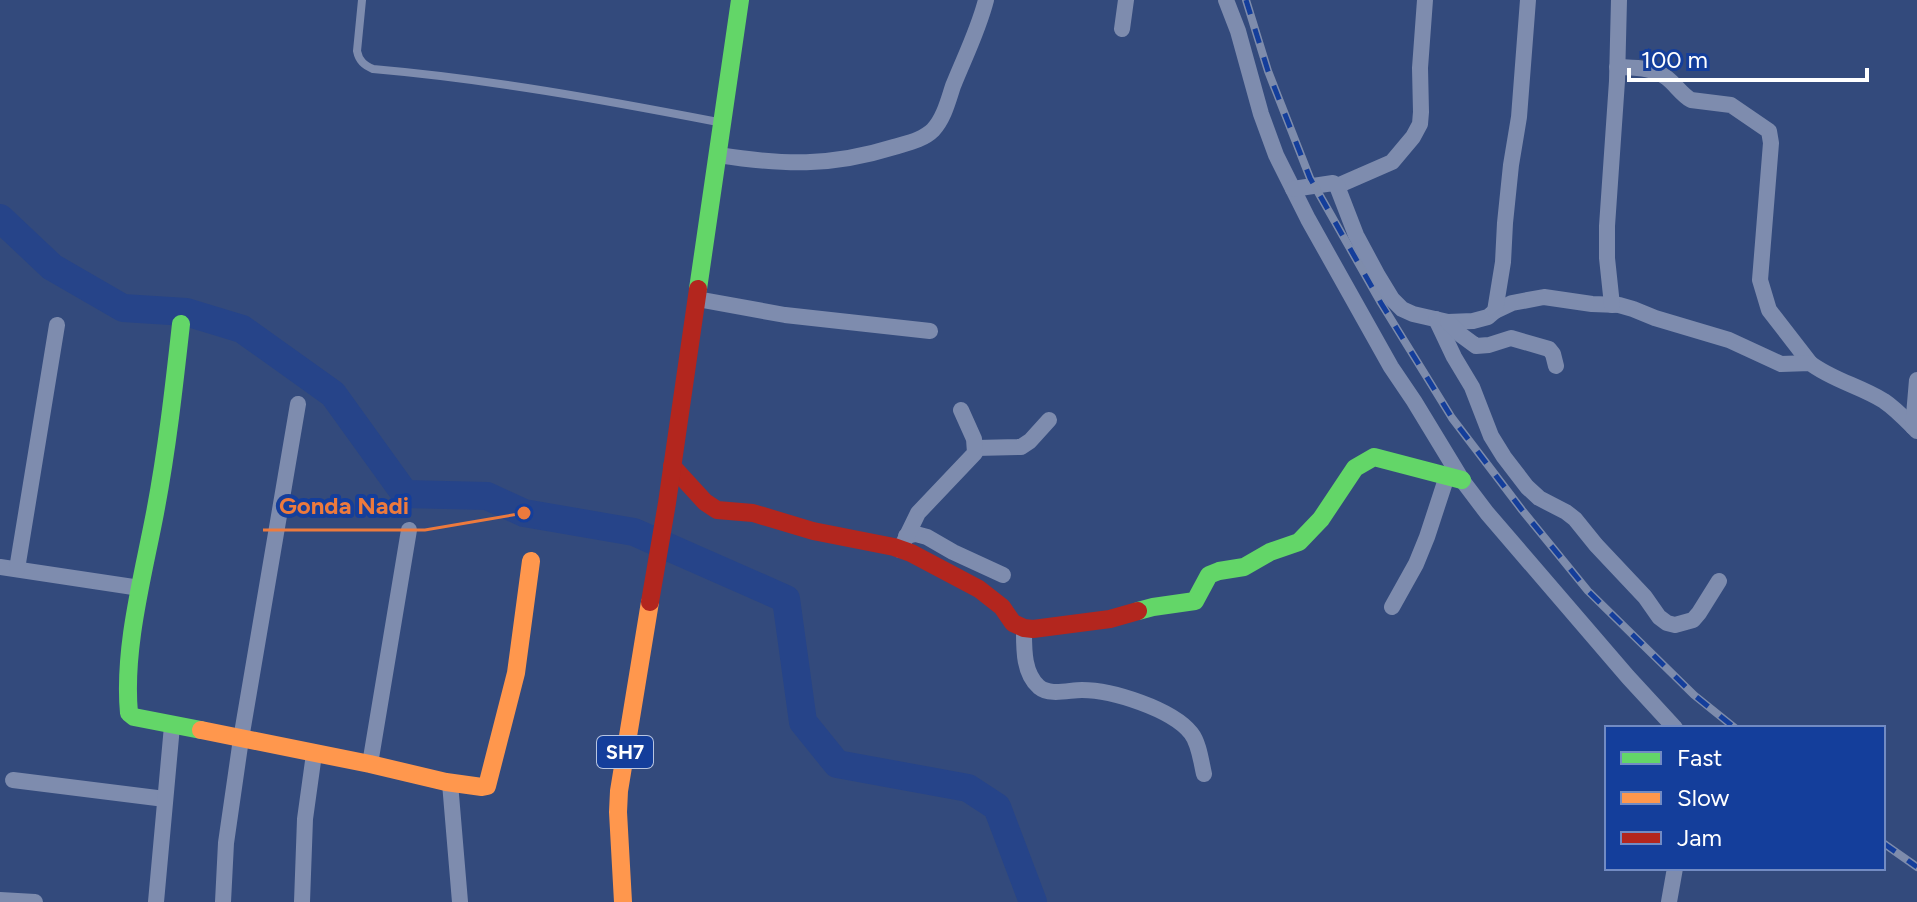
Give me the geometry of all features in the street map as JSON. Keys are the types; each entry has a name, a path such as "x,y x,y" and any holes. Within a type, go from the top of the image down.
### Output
{"street":[{"path":"740,0 672,466 705,502 717,510 753,513 813,531 903,543 916,534 1003,575"},
{"path":"718,155 763,162 847,160 926,135 939,121 976,34 986,0"},
{"path":"1122,29 1126,0"},
{"path":"1226,0 1276,155 1454,478 1673,726"},
{"path":"1337,186 1392,162 1420,124 1425,0"},
{"path":"1495,311 1519,117 1528,0"},
{"path":"1612,305 1607,226 1619,0"},
{"path":"1617,67 1659,73 1691,100 1731,105 1769,131 1771,143 1760,280 1769,310 1810,363 1824,374 1881,399 1915,429"},
{"path":"1293,189 1333,183 1337,186 1356,235 1392,299 1413,314 1442,320 1481,320 1512,303 1544,297 1612,305 1729,340 1781,364 1810,363"},
{"path":"697,299 785,315 930,331"},
{"path":"1442,320 1476,346 1511,338 1549,349 1556,366"},
{"path":"1442,320 1454,357 1472,387 1491,436 1504,457 1539,498 1575,519 1659,617 1675,625 1693,620 1719,581"},
{"path":"181,324 166,453 128,659 129,713 140,720 370,764 450,783 487,786 516,673 531,561"},
{"path":"57,325 8,568 140,588"},
{"path":"1915,429 1917,380"},
{"path":"223,902 226,843 241,739 298,404"},
{"path":"903,543 918,513 975,453 974,439 961,410"},
{"path":"976,448 1021,447 1049,420"},
{"path":"903,543 911,553 979,589 1002,607 1013,623 1033,629 1110,619 1153,607 1195,601 1209,575 1214,572 1244,567 1270,552 1299,542 1321,519 1355,468 1374,457 1454,478"},
{"name":"SH7","path":"623,902 619,791 672,466"},
{"path":"1392,607 1416,564 1454,478"},
{"path":"370,764 409,530"},
{"path":"1024,628 1027,667 1031,678 1039,686 1044,690 1084,690 1113,695 1170,716 1191,732 1204,774"},
{"path":"156,902 172,726"},
{"path":"302,902 305,819 314,754"},
{"path":"13,780 165,799"},
{"path":"450,783 460,902"},
{"path":"1669,902 1675,870"},
{"path":"0,900 35,902"}],"lane":[{"path":"362,0 358,58 373,69 441,75 598,99 723,123"}],"waterway":[{"path":"0,218 52,267 123,308 186,312 242,329 333,394 405,494 487,496 524,513 634,532 786,599 803,722 837,764 968,788 997,807 1033,902"}],"railway":[{"path":"1246,0 1268,71 1310,178 1381,303 1452,418 1588,591 1694,695 1733,726"},
{"path":"1885,844 1917,867"}],"traffic: fast":[{"path":"698,289 740,0"},
{"path":"181,324 163,466 131,638 129,713 134,717 201,730"},
{"path":"1138,611 1195,601 1209,575 1244,567 1270,552 1299,542 1321,519 1355,468 1374,457 1462,480"}],"traffic: slow":[{"path":"201,730 446,782 487,786 516,673 531,561"},
{"path":"623,902 619,791 650,602"}],"traffic: jam":[{"path":"650,602 698,289"},
{"path":"672,466 705,502 717,510 753,513 813,531 911,553 979,589 1002,607 1013,623 1024,628 1110,619 1138,611"}],"place":[{"name":"Gonda Nadi","path":"524,513"}]}
